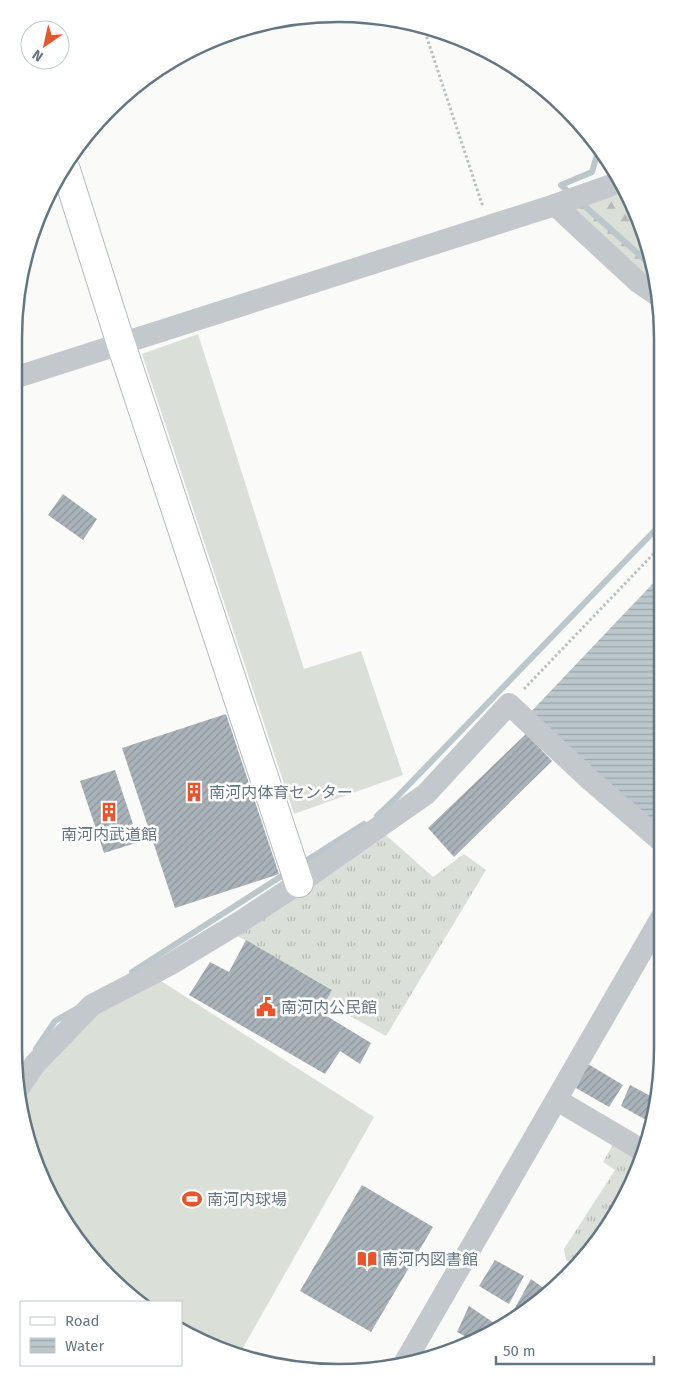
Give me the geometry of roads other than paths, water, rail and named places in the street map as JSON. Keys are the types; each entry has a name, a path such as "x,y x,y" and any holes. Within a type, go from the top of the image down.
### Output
{"street":[{"path":"68,176 121,344 299,883"},
{"path":"22,375 555,205 612,181"},
{"path":"555,205 638,282 650,290"},
{"path":"24,1080 35,1064 92,1005 169,965 240,922 426,794 510,704 589,778 654,835"},
{"path":"409,1355 654,930"},
{"path":"557,1100 637,1148"}],"water":[{"path":"654,582 654,835 525,718"}],"waterway":[{"path":"571,194 561,185 592,172 596,158"},
{"path":"580,202 643,258"},
{"path":"377,816 654,531"},
{"path":"301,864 364,824"},
{"path":"132,972 288,872"},
{"path":"36,1049 55,1021 76,1009"}],"place":[{"name":"南河内体育センター","path":"194,792"},
{"name":"南河内武道館","path":"109,812"},
{"name":"南河内公民館","path":"266,1007"},
{"name":"南河内球場","path":"192,1199"},
{"name":"南河内図書館","path":"367,1259"}]}
